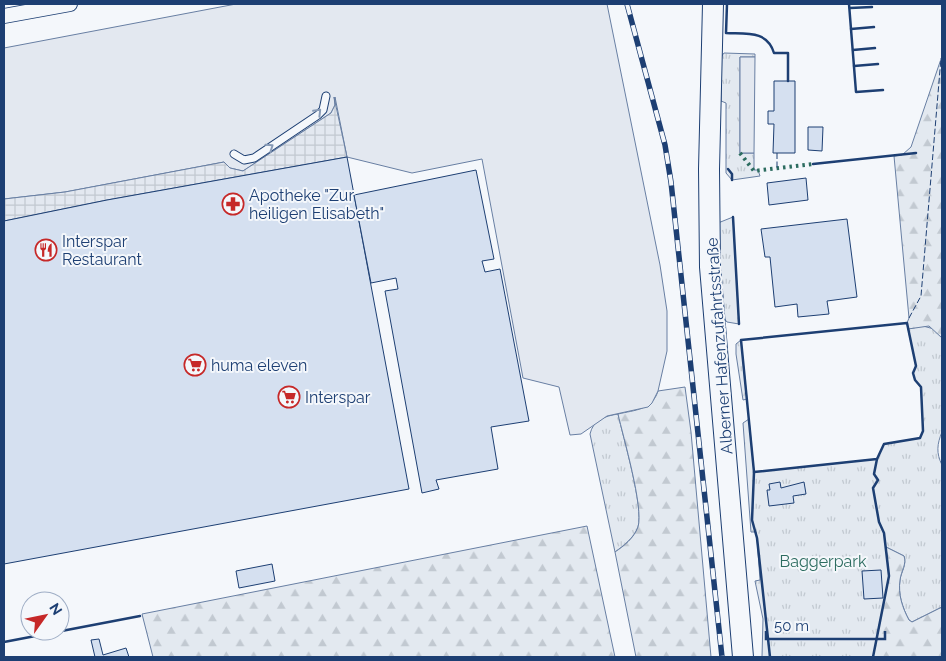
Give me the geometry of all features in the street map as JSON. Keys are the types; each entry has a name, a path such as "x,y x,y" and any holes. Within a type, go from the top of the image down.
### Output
{"street":[{"path":"4,16 70,4"},
{"name":"Alberner Hafenzufahrtsstraße","path":"713,4 709,169 710,267 743,657"}],"lane":[{"path":"234,154 244,160 254,158 318,115 323,110 326,96"}],"green space":[{"path":"724,53 755,54 755,57 740,57 740,153 754,153 754,170 758,170 760,176 732,180 726,173 726,103 721,101 721,57"},
{"path":"942,56 942,338 929,326 908,329 907,323 909,318 894,156 902,155 911,147"},
{"path":"733,217 739,324 727,322 723,317 718,223"},
{"name":"Baggerpark","path":"923,326 934,329 942,338 942,432 938,448 942,465 942,607 912,622 909,620 900,595 900,580 905,562 904,556 886,547 889,576 873,657 762,657 763,619 755,581 760,580 757,538 756,532 751,532 743,423 749,419 754,472 877,459 884,444 920,438 923,431 921,388 915,380 913,373 916,366 908,329"},
{"path":"741,340 747,399 743,400 736,354 736,344"},
{"path":"685,387 691,432 711,657 636,657 615,552 634,535 638,527 638,504 618,414 647,406 652,402 658,391"},
{"path":"618,414 636,489 639,518 638,527 634,535 615,552 590,434 597,422"},
{"path":"587,526 615,657 153,657 142,614"},
{"path":"886,547 904,556 905,562 901,577 900,595 909,620 912,622 942,607 942,657 873,657 889,576"}],"shaded area":[{"path":"236,4 607,4 660,265 667,311 667,351 658,391 652,403 648,407 607,416 581,434 570,435 559,387 523,378 482,159 412,173 347,157 335,97 335,105 331,113 243,171 230,168 224,162 65,192 4,199 4,48"},
{"path":"740,57 755,57 754,153 740,153"},
{"path":"334,97 347,157 107,200 4,221 4,199 65,192 224,162 230,168 243,171 331,113 335,105"}],"building":[{"path":"774,81 795,81 795,153 773,153 774,124 768,124 768,111 774,111"},
{"path":"808,127 823,127 822,151 808,150"},
{"name":"huma eleven","path":"347,157 409,489 4,564 4,221 107,200"},
{"path":"476,170 494,259 482,261 485,272 500,269 529,421 491,427 498,469 436,480 439,489 422,493 385,291 398,289 396,278 371,283 354,195"},
{"path":"806,178 808,200 769,205 767,183"},
{"path":"847,219 857,297 827,301 829,314 798,317 797,304 775,307 770,257 765,257 761,229"},
{"path":"780,482 781,488 804,482 806,494 793,496 794,503 769,506 767,490 770,490 769,484"},
{"path":"272,564 275,581 239,588 236,571"},
{"path":"881,570 883,598 864,599 862,571"},
{"path":"99,639 103,655 126,648 129,657 95,657 91,640"}],"railway":[{"path":"627,4 665,145 671,182 722,657"}],"hedge":[{"path":"740,153 754,171 813,164"}],"fence":[{"path":"909,318 921,296 941,58"},
{"path":"777,153 777,168"}],"wall":[{"path":"727,4 726,33 755,35 766,40 774,53 788,53 788,81"},
{"path":"849,4 856,92 883,90"},
{"path":"850,8 872,7"},
{"path":"851,29 874,27"},
{"path":"853,50 875,48"},
{"path":"854,66 878,64"},
{"path":"813,164 916,153"},
{"path":"728,169 732,174 732,180"},
{"path":"733,217 739,324"},
{"path":"907,323 916,366 913,373 915,380 921,387 923,431 920,438 884,444 877,459 754,472 741,340 907,323"},
{"path":"873,657 889,576 884,533 879,522 873,488 878,480 874,474 877,459"},
{"path":"754,472 752,520 757,538 770,657"},
{"path":"4,642 140,616"}],"place":[{"name":"Apotheke \"Zur heiligen Elisabeth\"","path":"233,204"},
{"name":"Interspar Restaurant","path":"46,250"},
{"name":"huma eleven","path":"195,365"},
{"name":"Interspar","path":"289,397"}]}
